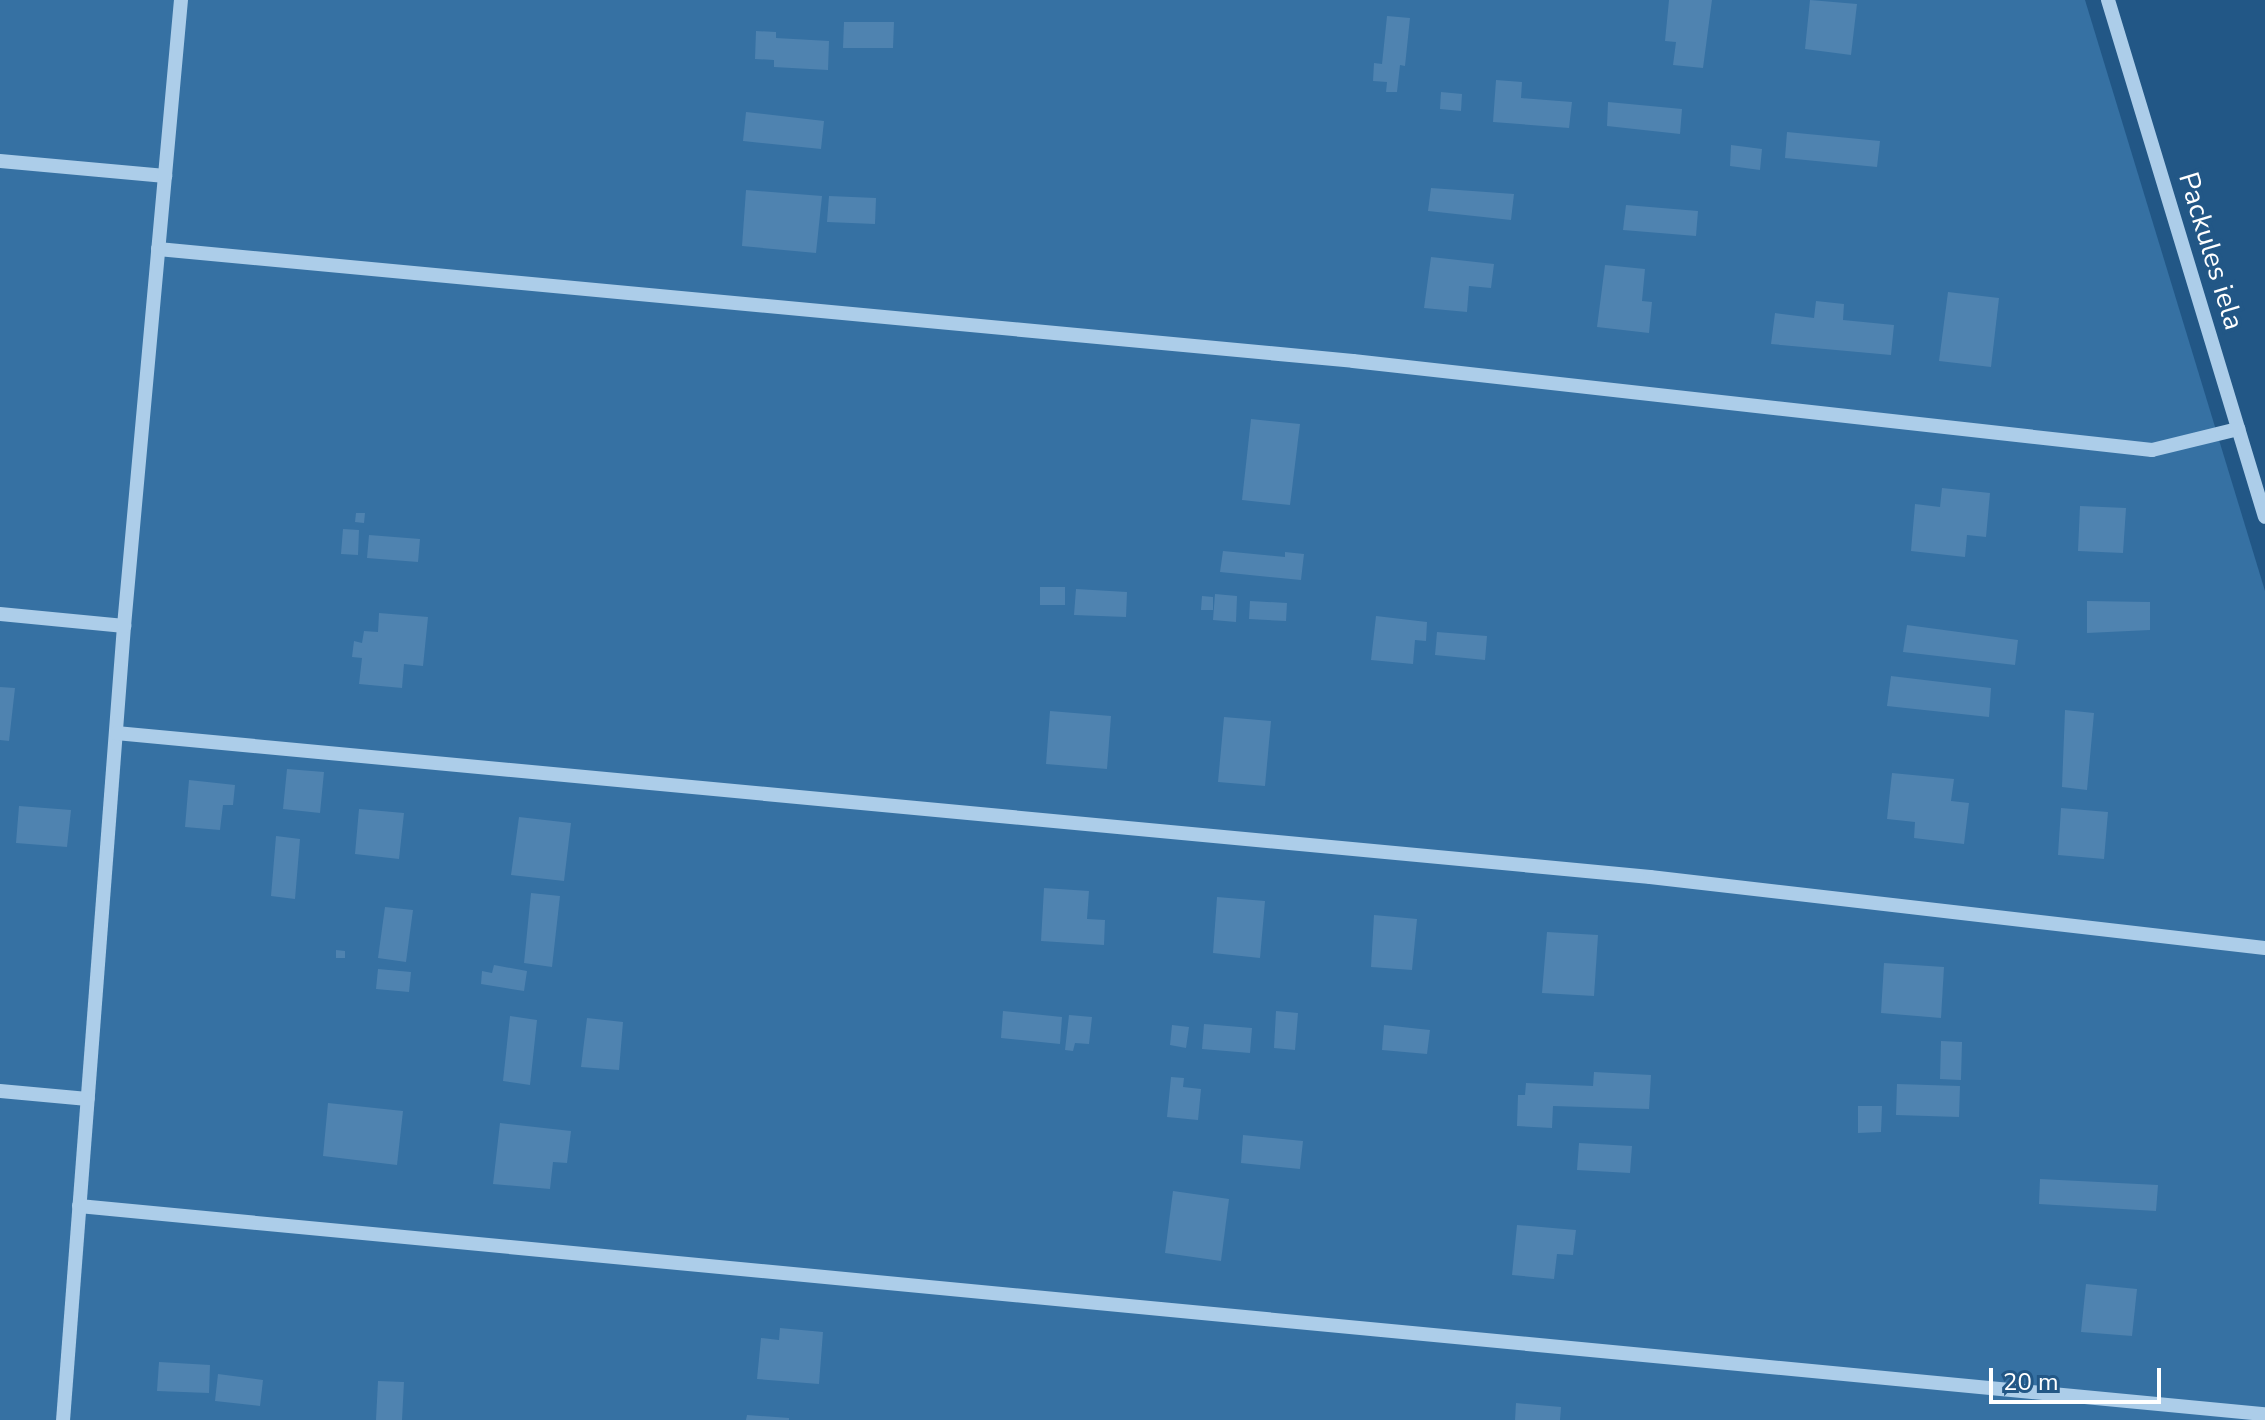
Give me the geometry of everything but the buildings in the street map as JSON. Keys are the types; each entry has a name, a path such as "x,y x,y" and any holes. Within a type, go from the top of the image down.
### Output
{"street":[{"path":"63,1420 124,626 181,0"},
{"name":"Packules iela","path":"2108,0 2265,517"},
{"path":"0,161 165,176"},
{"path":"158,249 1353,361 2152,450 2238,429"},
{"path":"0,614 124,626"},
{"path":"116,733 1634,876 2265,948"},
{"path":"0,1091 88,1099"},
{"path":"79,1206 2265,1414"}],"shaded area":[{"path":"0,0 2085,0 2265,591 2265,1420 0,1420"}]}
